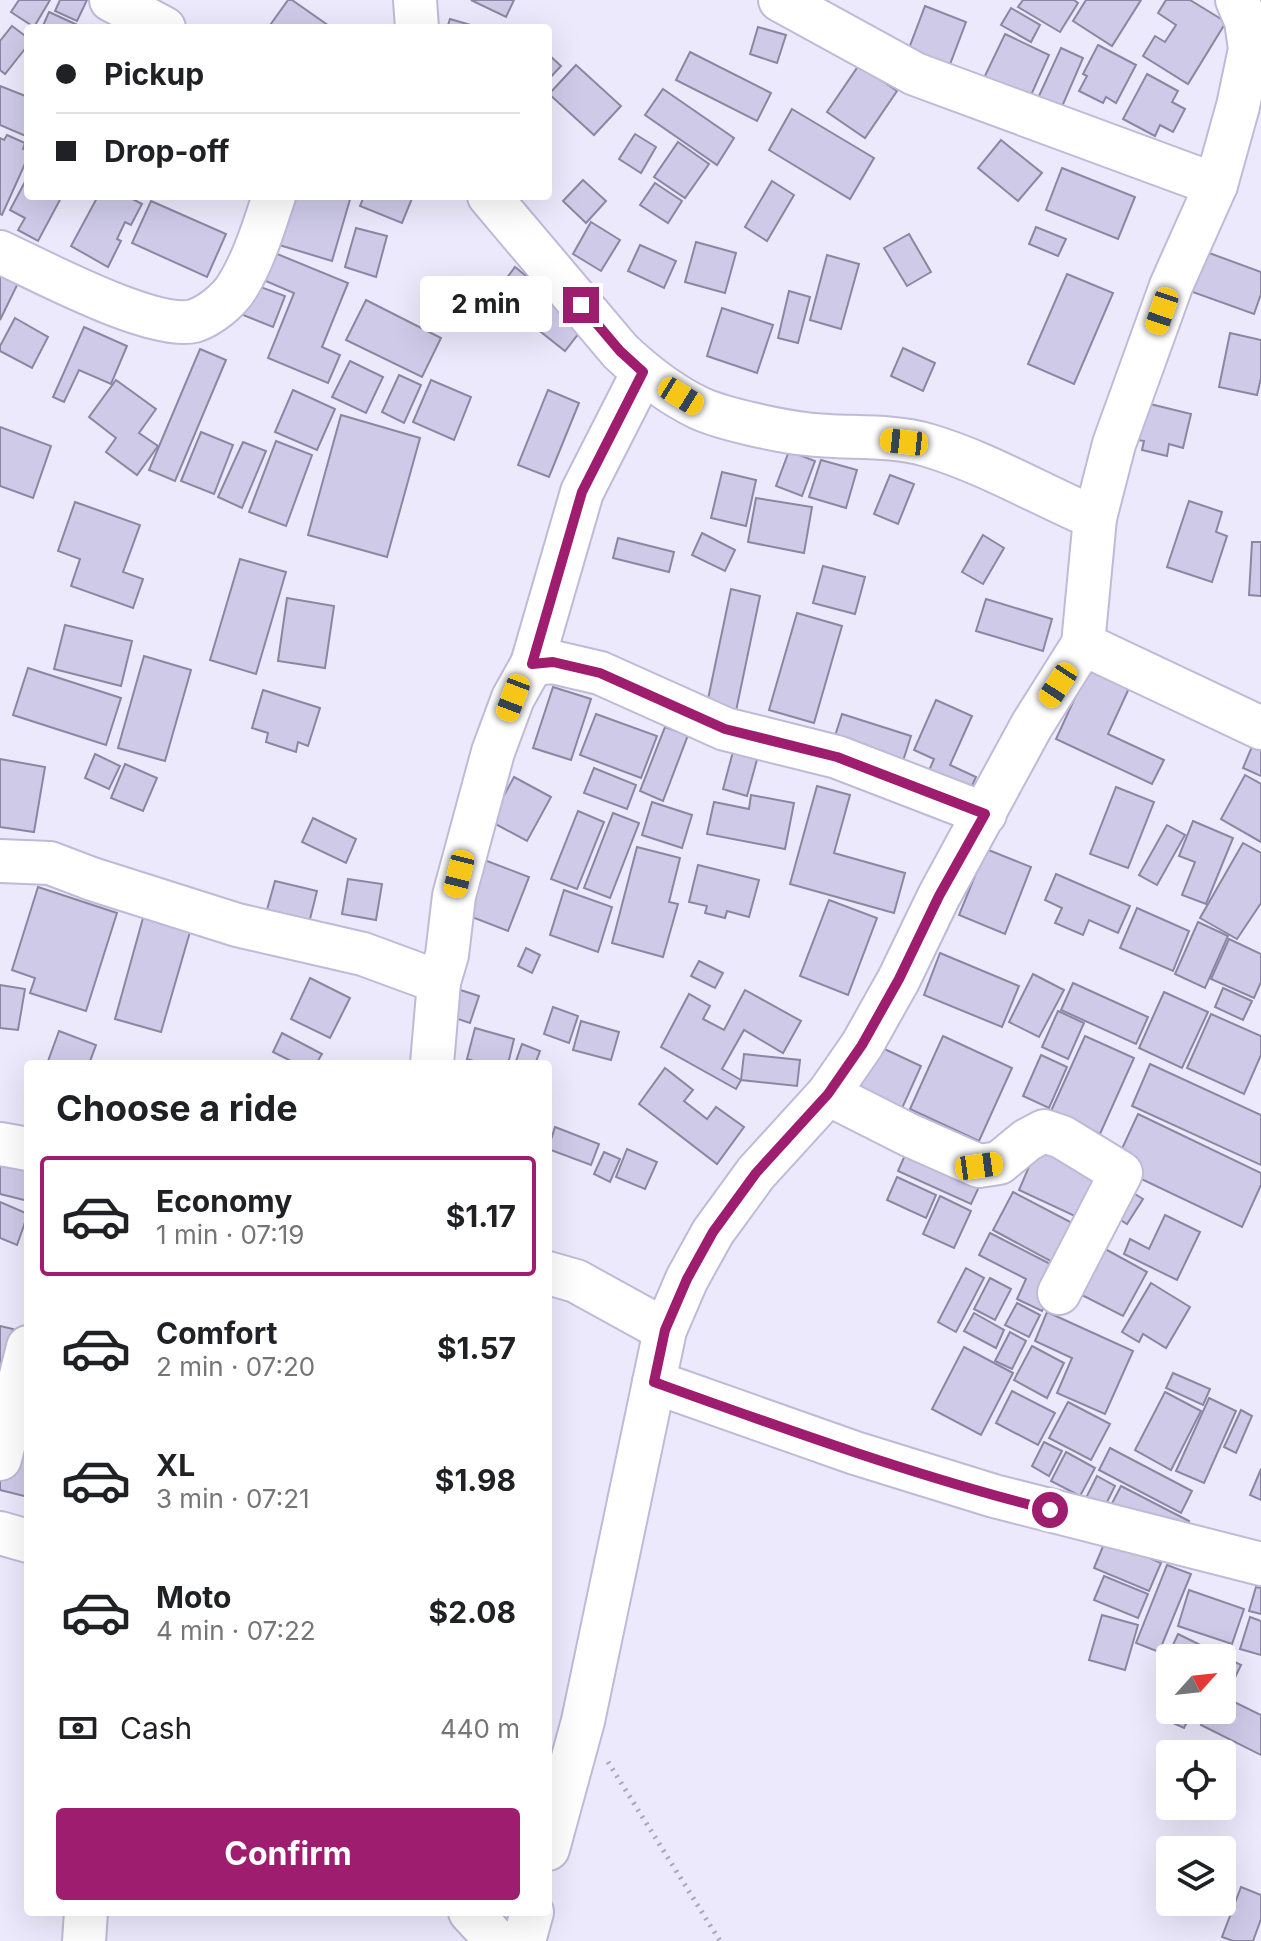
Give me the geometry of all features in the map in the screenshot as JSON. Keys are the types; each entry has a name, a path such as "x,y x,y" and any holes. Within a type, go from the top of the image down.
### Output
{"street":[{"path":"111,0 156,24"},
{"path":"415,0 417,24"},
{"path":"780,0 915,74 1216,185"},
{"path":"552,1834 583,1721 665,1330 687,1279 713,1232 756,1173 828,1094 862,1045 1032,725 1083,644 1095,518 1114,444 1171,286 1216,185 1238,106 1250,49 1246,21 1237,0"},
{"path":"0,252 137,313 168,321 194,321 212,312 237,287 264,228 273,200"},
{"path":"492,200 620,351 643,372 700,408 807,434 851,435 924,444 979,464 1095,518"},
{"path":"432,1060 439,982 447,955 454,896 493,752 513,698 532,664 582,492 643,372"},
{"path":"1083,644 1261,728"},
{"path":"532,664 553,662 600,673 725,729 837,757 985,814"},
{"path":"0,861 50,863 237,925 363,954 439,982"},
{"path":"828,1094 979,1166 999,1163 1027,1140 1044,1131 1062,1137 1121,1173 1059,1293"},
{"path":"0,1144 24,1148"},
{"path":"552,1274 576,1281 665,1330"},
{"path":"0,1459 24,1363"},
{"path":"654,1382 855,1453 994,1496 1261,1564"},
{"path":"0,1533 24,1540"},
{"path":"84,1941 86,1916"},
{"path":"474,1916 497,1941"},
{"path":"524,1941 531,1916"}],"path":[{"path":"583,1721 720,1941"}],"building":[{"path":"19,0 50,0 36,24 29,24 11,12"},
{"path":"60,0 87,0 77,21 55,11"},
{"path":"288,0 292,0 326,24 271,24"},
{"path":"471,0 514,0 506,17"},
{"path":"1023,0 1074,0 1078,3 1060,32 1018,7"},
{"path":"1086,0 1141,0 1112,46 1073,21"},
{"path":"1166,0 1190,0 1226,22 1188,84 1143,56 1155,36 1165,42 1176,25 1158,13"},
{"path":"925,6 966,22 949,67 908,51"},
{"path":"1011,8 1040,25 1031,42 1001,25"},
{"path":"49,12 75,24 44,24"},
{"path":"450,19 467,24 448,24"},
{"path":"12,26 24,35 24,50 5,74 0,70 0,41"},
{"path":"758,27 786,35 777,63 750,54"},
{"path":"1005,34 1049,55 1028,102 983,80"},
{"path":"1098,45 1136,65 1116,103 1106,97 1103,103 1079,91 1087,76 1083,74"},
{"path":"1061,48 1083,58 1061,109 1038,98"},
{"path":"690,52 771,93 757,121 676,80"},
{"path":"552,58 561,66 552,76"},
{"path":"576,65 621,106 594,135 552,97 552,91"},
{"path":"859,65 897,91 865,138 827,112"},
{"path":"1147,74 1178,91 1172,102 1185,109 1173,132 1160,125 1155,136 1123,119"},
{"path":"0,86 24,95 24,135 0,125"},
{"path":"663,89 734,138 717,165 645,115"},
{"path":"792,109 874,158 850,199 769,150"},
{"path":"635,134 656,147 641,173 619,159"},
{"path":"7,135 24,143 24,166 2,215 0,138 4,140"},
{"path":"1001,140 1042,173 1018,201 978,168"},
{"path":"678,142 709,164 685,198 654,177"},
{"path":"1062,168 1135,197 1118,239 1046,210"},
{"path":"583,180 606,201 586,223 563,201"},
{"path":"772,181 794,195 767,241 745,227"},
{"path":"655,183 682,201 668,223 640,205"},
{"path":"24,184 24,200 60,200 38,241 18,230 25,218 10,210"},
{"path":"96,200 134,200 142,204 131,225 125,222 117,239 121,241 108,267 71,246"},
{"path":"277,200 350,200 332,261 266,241"},
{"path":"362,200 411,200 402,223 360,206"},
{"path":"151,201 226,234 207,277 132,243"},
{"path":"591,222 620,240 601,271 573,254"},
{"path":"1036,227 1066,239 1058,256 1029,244"},
{"path":"356,228 387,236 376,277 345,267"},
{"path":"909,234 931,272 907,286 884,248"},
{"path":"696,242 736,253 725,293 685,282"},
{"path":"640,245 676,261 664,288 628,271"},
{"path":"265,249 348,283 322,347 340,355 328,383 268,358 294,293 254,276"},
{"path":"1201,250 1261,272 1261,294 1254,314 1187,290"},
{"path":"827,255 859,264 841,329 810,320"},
{"path":"0,266 21,277 0,320"},
{"path":"515,267 586,324 565,351 494,295"},
{"path":"1067,274 1113,293 1074,384 1028,364"},
{"path":"250,283 285,296 273,327 238,313"},
{"path":"789,291 810,297 798,343 778,338"},
{"path":"366,300 441,338 422,377 346,340"},
{"path":"722,308 773,325 757,373 707,356"},
{"path":"15,318 48,337 32,368 0,351"},
{"path":"84,327 127,346 111,384 79,370 64,402 53,397"},
{"path":"1230,333 1261,340 1261,378 1257,395 1219,387"},
{"path":"903,348 935,363 923,391 891,376"},
{"path":"200,349 226,360 175,481 149,470"},
{"path":"350,361 383,377 366,413 332,397"},
{"path":"399,375 421,385 404,423 382,412"},
{"path":"116,380 156,409 139,433 158,446 137,475 106,452 116,438 89,417"},
{"path":"431,380 471,397 454,440 413,422"},
{"path":"293,390 335,409 317,450 275,432"},
{"path":"548,390 579,403 549,477 518,465"},
{"path":"1146,403 1191,414 1183,448 1169,444 1167,456 1142,450 1144,441 1138,440"},
{"path":"341,415 420,438 387,557 308,535"},
{"path":"0,427 51,446 33,498 0,486"},
{"path":"201,432 233,445 214,494 181,481"},
{"path":"276,441 312,455 286,526 249,512"},
{"path":"243,442 266,451 242,508 218,497"},
{"path":"789,451 815,461 802,496 776,486"},
{"path":"821,460 857,470 846,508 809,497"},
{"path":"722,472 756,480 746,526 711,518"},
{"path":"890,475 914,484 898,524 874,514"},
{"path":"756,498 812,507 804,553 748,542"},
{"path":"1189,501 1222,512 1216,532 1227,536 1212,582 1167,567"},
{"path":"75,502 140,525 123,572 143,579 133,608 71,586 80,559 58,551"},
{"path":"702,533 735,550 725,571 692,555"},
{"path":"983,535 1004,548 983,584 962,572"},
{"path":"618,538 674,552 669,572 613,558"},
{"path":"1252,542 1261,542 1261,596 1249,595"},
{"path":"240,559 286,572 256,674 210,660"},
{"path":"823,566 865,577 855,614 813,603"},
{"path":"731,589 760,596 736,711 707,704"},
{"path":"287,598 334,606 325,668 278,661"},
{"path":"986,599 1052,619 1043,651 976,631"},
{"path":"797,613 842,626 814,723 769,710"},
{"path":"65,625 132,641 121,686 54,669"},
{"path":"144,656 191,670 165,761 118,748"},
{"path":"1090,665 1131,684 1108,734 1164,760 1152,784 1056,739"},
{"path":"28,668 121,698 106,745 13,715"},
{"path":"553,687 591,699 571,760 533,748"},
{"path":"263,690 320,708 308,746 298,742 296,752 266,742 268,733 252,728"},
{"path":"936,700 972,716 950,765 976,777 966,799 925,780 934,759 914,750"},
{"path":"596,714 657,736 641,778 580,755"},
{"path":"842,714 911,736 903,761 834,739"},
{"path":"665,727 688,735 663,801 640,791"},
{"path":"1253,744 1261,748 1261,776 1243,768"},
{"path":"734,748 758,756 747,796 723,789"},
{"path":"95,754 120,766 109,789 85,778"},
{"path":"0,759 45,767 34,832 0,827"},
{"path":"125,764 157,778 143,811 111,798"},
{"path":"594,768 636,785 627,809 584,793"},
{"path":"1245,775 1261,784 1261,842 1221,819"},
{"path":"514,777 551,797 527,841 490,821"},
{"path":"817,786 850,795 834,853 905,873 894,913 790,884"},
{"path":"1116,787 1154,802 1128,868 1090,854"},
{"path":"751,795 794,803 785,849 707,834 714,802 749,809"},
{"path":"652,802 692,815 682,848 642,835"},
{"path":"578,811 604,822 577,889 551,879"},
{"path":"613,813 639,823 610,898 584,888"},
{"path":"313,818 356,839 346,863 302,842"},
{"path":"1193,821 1233,838 1206,904 1182,895 1195,862 1179,856"},
{"path":"1167,825 1185,835 1157,885 1139,875"},
{"path":"1243,843 1261,853 1261,903 1237,939 1200,918"},
{"path":"637,847 680,858 669,902 678,904 663,957 612,943"},
{"path":"986,849 1031,867 1005,934 959,915"},
{"path":"479,858 529,877 508,931 459,912"},
{"path":"698,865 759,880 749,917 727,911 725,918 705,913 707,906 689,902"},
{"path":"1056,874 1130,906 1118,933 1089,920 1083,935 1055,923 1062,908 1045,900"},
{"path":"348,879 382,884 376,920 342,914"},
{"path":"275,881 317,891 308,927 265,917"},
{"path":"38,887 117,913 86,1011 30,993 35,978 12,970"},
{"path":"564,890 612,907 598,952 550,935"},
{"path":"829,900 877,918 848,995 800,976"},
{"path":"1137,908 1189,931 1173,971 1120,948"},
{"path":"143,918 190,932 161,1032 115,1019"},
{"path":"1198,922 1228,936 1205,988 1175,974"},
{"path":"1229,939 1261,954 1261,982 1254,998 1211,979"},
{"path":"526,948 540,955 532,973 518,966"},
{"path":"940,953 1019,986 1002,1027 924,995"},
{"path":"699,961 723,973 715,988 691,976"},
{"path":"1033,974 1064,990 1039,1037 1009,1022"},
{"path":"310,978 350,998 330,1038 291,1019"},
{"path":"1073,983 1148,1017 1136,1044 1061,1010"},
{"path":"0,985 25,989 18,1030 0,1028"},
{"path":"454,988 479,996 470,1023 446,1015"},
{"path":"1223,988 1252,1001 1243,1020 1215,1007"},
{"path":"745,990 801,1021 783,1053 744,1030 722,1069 741,1080 736,1089 661,1047 689,994 710,1006 703,1019 724,1030"},
{"path":"1164,992 1208,1012 1182,1068 1139,1048"},
{"path":"553,1007 578,1016 569,1043 544,1034"},
{"path":"1058,1011 1084,1023 1068,1059 1042,1047"},
{"path":"1211,1014 1261,1036 1261,1055 1244,1094 1187,1068"},
{"path":"581,1021 619,1032 611,1060 573,1050"},
{"path":"475,1028 514,1039 509,1060 467,1059"},
{"path":"59,1031 96,1045 90,1060 48,1060"},
{"path":"282,1033 322,1054 318,1060 289,1060 273,1052"},
{"path":"943,1036 1012,1068 979,1141 910,1109"},
{"path":"1085,1036 1134,1058 1100,1134 1051,1111"},
{"path":"522,1044 540,1051 537,1060 516,1060"},
{"path":"878,1046 921,1066 899,1115 856,1095"},
{"path":"744,1054 800,1060 797,1086 741,1080"},
{"path":"1041,1055 1067,1067 1049,1108 1023,1096"},
{"path":"1150,1064 1261,1115 1261,1165 1132,1106"},
{"path":"665,1068 693,1090 684,1101 707,1119 716,1107 744,1127 717,1164 639,1104"},
{"path":"1138,1114 1261,1173 1261,1185 1242,1227 1114,1166"},
{"path":"555,1127 599,1144 591,1165 552,1150"},
{"path":"912,1139 986,1172 971,1204 898,1171"},
{"path":"1040,1141 1101,1169 1079,1218 1019,1190"},
{"path":"627,1149 657,1162 645,1189 616,1177"},
{"path":"604,1152 620,1159 610,1182 594,1174"},
{"path":"0,1157 24,1163 24,1200 0,1194"},
{"path":"897,1177 936,1195 926,1218 887,1200"},
{"path":"1120,1185 1143,1199 1127,1224 1105,1210"},
{"path":"1013,1192 1076,1225 1056,1264 993,1230"},
{"path":"940,1196 971,1211 954,1248 923,1234"},
{"path":"0,1202 24,1212 24,1225 17,1245 0,1238"},
{"path":"1165,1215 1200,1232 1177,1280 1124,1254 1130,1239 1149,1249"},
{"path":"990,1233 1062,1270 1042,1311 1017,1299 1026,1279 979,1255"},
{"path":"1096,1244 1147,1272 1123,1316 1072,1290"},
{"path":"966,1268 984,1278 956,1332 938,1322"},
{"path":"990,1278 1011,1289 995,1320 974,1309"},
{"path":"1151,1283 1190,1307 1166,1348 1143,1334 1139,1342 1122,1332"},
{"path":"1017,1303 1040,1315 1029,1337 1005,1325"},
{"path":"1047,1312 1133,1351 1105,1414 1057,1393 1072,1358 1035,1341"},
{"path":"974,1313 1004,1330 996,1348 964,1331"},
{"path":"0,1326 13,1329 4,1367 0,1366"},
{"path":"1010,1332 1026,1341 1012,1369 995,1361"},
{"path":"1032,1346 1064,1363 1047,1398 1014,1380"},
{"path":"964,1347 1013,1373 981,1435 932,1409"},
{"path":"1173,1373 1210,1389 1203,1405 1166,1388"},
{"path":"1012,1391 1055,1413 1038,1445 996,1423"},
{"path":"1165,1392 1201,1411 1171,1470 1135,1450"},
{"path":"1209,1398 1236,1411 1204,1483 1176,1471"},
{"path":"1068,1402 1110,1424 1091,1460 1049,1438"},
{"path":"1241,1410 1252,1416 1236,1453 1224,1447"},
{"path":"24,1432 24,1496 0,1490 0,1473"},
{"path":"1044,1442 1062,1451 1049,1476 1032,1466"},
{"path":"1110,1448 1192,1491 1181,1513 1099,1470"},
{"path":"1066,1452 1095,1468 1080,1496 1051,1481"},
{"path":"1261,1469 1261,1500 1250,1495"},
{"path":"1097,1476 1115,1486 1103,1510 1085,1500"},
{"path":"1121,1486 1189,1521 1177,1545 1109,1509"},
{"path":"1106,1539 1161,1563 1149,1591 1094,1568"},
{"path":"1167,1565 1191,1574 1162,1644 1156,1644 1156,1651 1136,1643"},
{"path":"1104,1576 1148,1594 1138,1618 1094,1600"},
{"path":"1256,1587 1261,1588 1261,1614 1249,1611"},
{"path":"1189,1590 1244,1609 1232,1644 1178,1626"},
{"path":"1102,1615 1138,1625 1125,1670 1089,1660"},
{"path":"1250,1617 1261,1621 1261,1655 1240,1649"},
{"path":"1178,1634 1198,1644 1173,1644"},
{"path":"1236,1703 1261,1715 1261,1755 1236,1740 1201,1725 1236,1724"},
{"path":"1241,1887 1261,1895 1261,1919 1253,1941 1233,1941 1222,1937 1230,1916 1236,1916 1236,1900"}],"route":[{"path":"581,305 620,351 643,372 582,492 532,664 553,662 600,673 725,729 837,757 985,814 862,1045 828,1094 756,1173 713,1232 687,1279 665,1330 654,1382 855,1453 1050,1510"}]}
